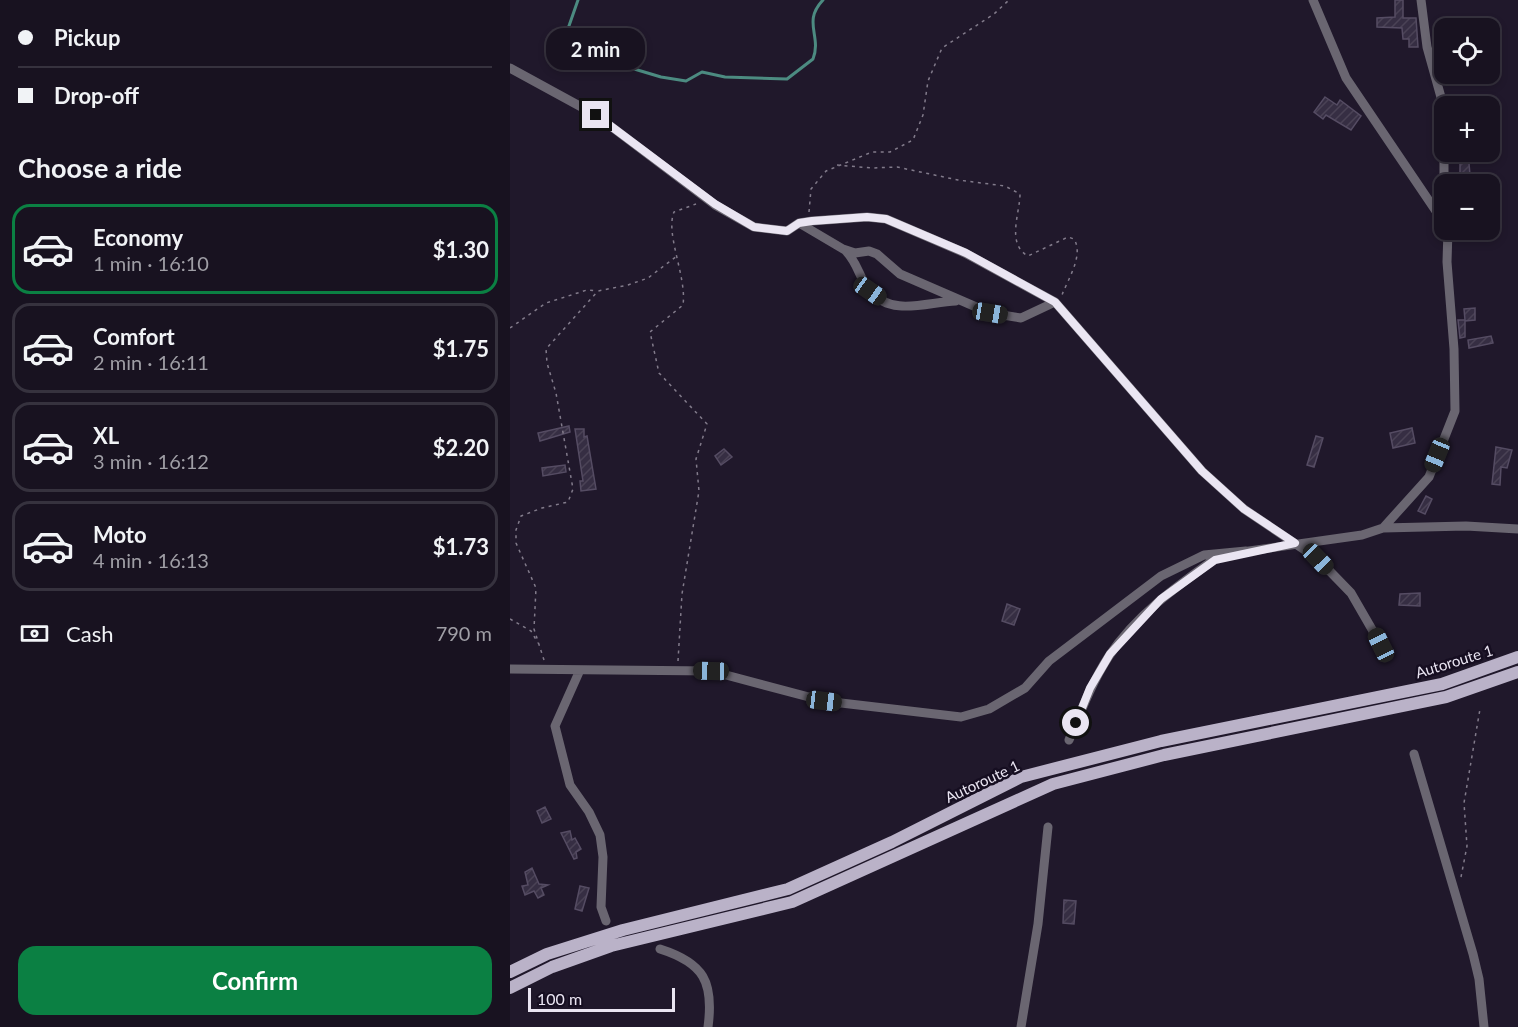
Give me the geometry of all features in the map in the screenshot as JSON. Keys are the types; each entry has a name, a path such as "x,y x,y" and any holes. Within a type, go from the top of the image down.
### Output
{"main road":[{"name":"Autoroute 1","path":"510,972 547,954 623,930 788,889 892,842 1021,777 1161,741 1442,684 1518,657"},
{"name":"Autoroute 1","path":"510,988 552,967 611,946 792,902 1053,784 1164,754 1446,697 1518,672"}],"street":[{"path":"1313,0 1346,78 1434,208"},
{"path":"1421,0 1427,47 1444,108 1444,174"},
{"path":"510,68 596,115 715,204 754,227 787,231 804,222 846,218 886,219 966,253 1055,302 1202,471 1244,509 1318,559 1350,593 1381,645"},
{"path":"804,222 843,249 856,262 870,291 887,303 899,307 961,301"},
{"path":"1383,528 1429,477 1455,411 1454,349 1447,262 1448,240"},
{"path":"843,249 855,253 869,251 877,254 900,274 990,313 1021,318 1055,302"},
{"path":"510,669 610,668 711,671 824,701 961,717 989,709 1025,688 1049,661 1161,576 1204,555 1362,535 1383,528 1466,526 1518,529"},
{"path":"1069,740 1090,688 1105,662 1137,624 1161,599 1215,560 1246,551"},
{"path":"580,670 555,726 570,785 590,812 600,835 603,857 601,907 606,921"},
{"path":"1413,754 1457,896 1479,979 1484,1027"},
{"path":"1021,1027 1038,924 1048,827"},
{"path":"660,949 684,957 703,975 711,1001 708,1027"}],"path":[{"path":"804,222 811,189 826,171 872,152 890,152 914,140 923,116 928,81 942,48 994,14 1009,0"},
{"path":"837,165 872,168 897,167 958,180 1005,186 1020,194 1015,225 1017,242 1023,253 1028,256 1068,237 1074,239 1078,245 1073,268 1061,297 1055,302"},
{"path":"678,670 682,594 699,491 696,459 707,424 659,373 650,332 683,305 678,255 671,219 674,212 691,204 715,204"},
{"path":"510,328 546,303 587,290 598,291 648,278 678,255"},
{"path":"547,669 534,628 536,588 520,553 516,530 521,516 568,502 573,489 546,349 598,291"},
{"path":"510,619 531,632 541,648"},
{"path":"1457,896 1467,846 1464,803 1480,709"}],"building":[{"path":"1395,0 1403,0 1403,18 1416,18 1418,47 1409,47 1409,39 1403,39 1402,28 1377,27 1377,18 1395,17"},
{"path":"1325,97 1337,105 1340,100 1361,116 1351,130 1326,115 1323,119 1314,112"},
{"path":"1460,162 1469,162 1470,174 1460,174"},
{"path":"1475,308 1475,320 1465,321 1465,337 1460,338 1458,320 1465,320 1464,309"},
{"path":"1491,336 1493,343 1469,348 1468,340"},
{"path":"569,426 570,432 540,441 538,433"},
{"path":"1412,428 1415,443 1393,448 1390,433"},
{"path":"575,429 584,429 584,437 587,436 596,489 581,491 580,481 583,481"},
{"path":"1316,436 1323,438 1314,467 1307,465"},
{"path":"1496,447 1512,450 1507,468 1501,467 1500,485 1492,484"},
{"path":"724,449 732,457 721,465 715,456"},
{"path":"565,465 566,472 543,476 542,468"},
{"path":"1426,496 1432,499 1425,514 1418,511"},
{"path":"1420,593 1420,606 1399,605 1400,594"},
{"path":"1007,604 1020,609 1014,625 1002,621"},
{"path":"545,807 551,819 542,823 537,811"},
{"path":"570,831 572,840 575,838 581,849 576,852 577,858 574,859 561,833"},
{"path":"532,868 539,884 548,885 541,888 544,895 538,898 534,891 525,895 522,886 528,885 525,872"},
{"path":"580,886 589,888 582,911 575,909"},
{"path":"1064,900 1076,901 1074,924 1063,923"}],"waterway":[{"path":"578,0 563,43 564,48 661,77 686,81 702,72 725,77 787,79 813,59 815,51 814,15 823,0"}],"route":[{"path":"596,115 715,204 754,227 787,231 799,223 812,221 867,217 886,219 910,227 966,253 1055,302 1202,471 1244,509 1295,543 1246,551 1215,560 1161,599 1110,654 1090,688 1076,723"}]}
